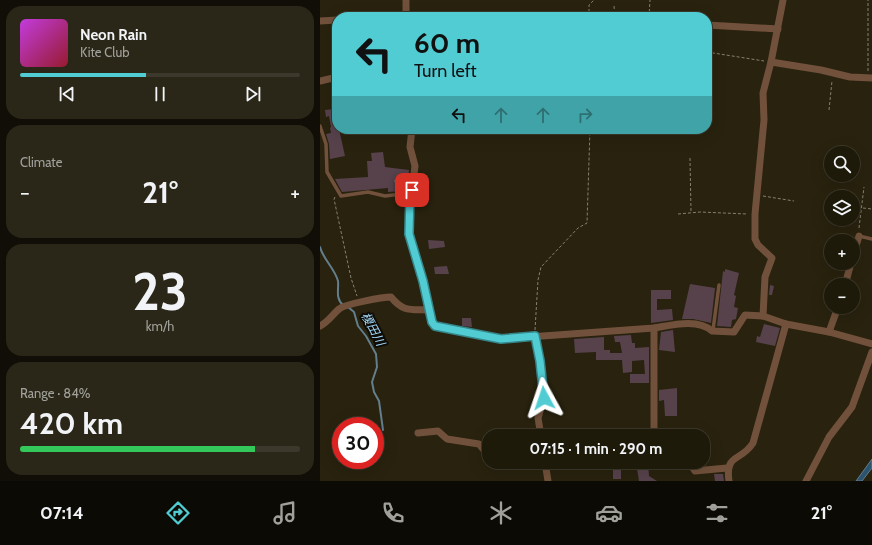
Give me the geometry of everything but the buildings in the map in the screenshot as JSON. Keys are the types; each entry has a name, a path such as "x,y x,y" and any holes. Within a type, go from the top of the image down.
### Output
{"street":[{"path":"406,0 406,12"},
{"path":"763,316 765,277 772,258 758,245 755,239 755,195 764,120 763,93 772,62 783,0"},
{"path":"320,21 332,20"},
{"path":"712,25 778,29"},
{"path":"772,62 821,70 833,74 870,78"},
{"path":"320,81 332,78"},
{"path":"411,134 410,147 415,166 410,193 409,234 432,322 435,326 443,329 468,331 476,335 501,339 654,328 679,323 706,325 712,331 734,332 745,315 763,316 786,324 828,332 872,344"},
{"path":"320,326 325,324 345,306 359,304 381,297 391,298 399,307 403,309 430,310"},
{"path":"828,332 835,314"},
{"path":"729,481 727,468 729,463 749,450 753,443 786,324"},
{"path":"654,328 654,429"},
{"path":"535,336 540,361 544,398 538,418 540,429"},
{"path":"806,481 829,437 852,407 872,352"},
{"path":"418,433 438,431 447,439 479,444 482,448"},
{"path":"694,469 695,471 727,468"},
{"path":"546,469 548,481"}],"lane":[{"path":"320,126 326,144 327,172 342,196 368,192 385,196 410,193"},
{"path":"860,236 872,239"},
{"path":"712,331 719,285"}],"path":[{"path":"589,12 590,5 594,0"},
{"path":"649,12 650,0"},
{"path":"868,0 870,78"},
{"path":"614,6 615,12"},
{"path":"712,53 772,62"},
{"path":"829,110 833,74"},
{"path":"535,336 535,306 541,267 578,228 587,223 590,134"},
{"path":"690,158 691,212"},
{"path":"394,181 400,181 400,184 412,185"},
{"path":"859,234 864,187"},
{"path":"755,195 794,201"},
{"path":"342,196 335,197 334,199 351,278 356,289 359,304"},
{"path":"862,208 872,209"},
{"path":"678,214 691,212 754,214"}],"water":[{"path":"872,459 872,468 862,481 856,481"}],"waterway":[{"name":"榎田川","path":"320,247 338,281 338,296 343,305"},
{"name":"榎田川","path":"348,307 354,312 358,326 366,336 376,354 377,367 372,382 374,392 379,401 381,417"}],"route":[{"path":"412,190 410,193 409,234 423,281 432,322 435,326 443,329 468,331 476,335 501,339 535,336 540,361 544,398"}]}
